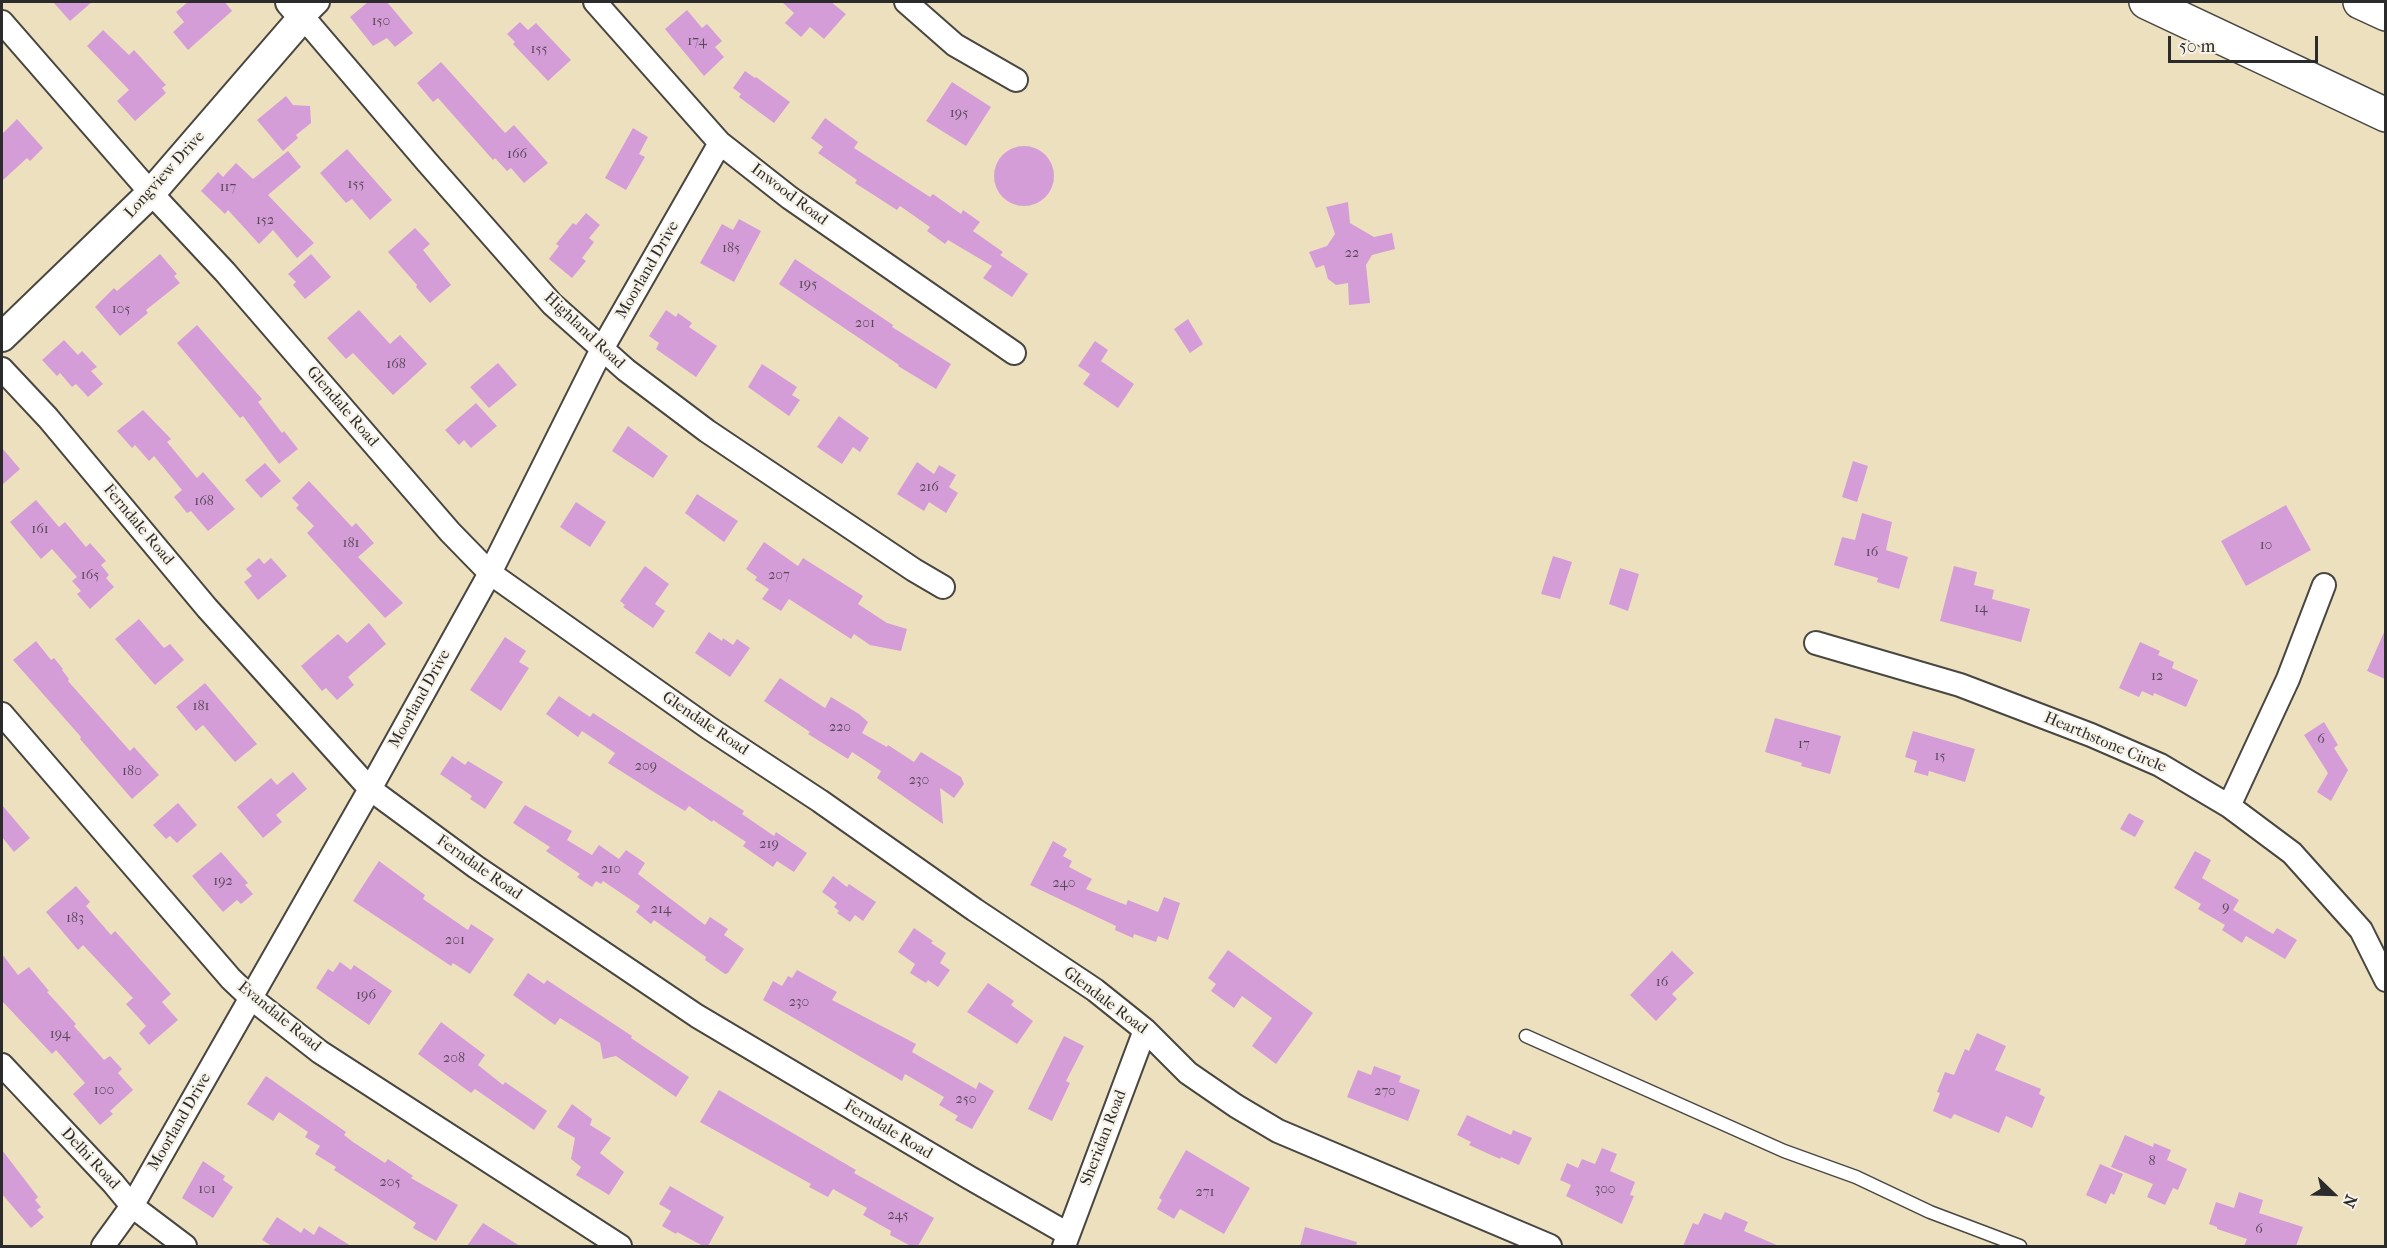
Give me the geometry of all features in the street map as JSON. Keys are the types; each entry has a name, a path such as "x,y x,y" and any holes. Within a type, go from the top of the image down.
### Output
{"highway":[{"path":"2146,2 2385,115"},
{"path":"2360,2 2385,14"}],"street":[{"name":"Inwood Road","path":"595,2 720,143 790,198 1014,353"},
{"path":"906,2 955,45 1016,80"},
{"name":"Longview Drive","path":"2,338 151,193 304,7"},
{"name":"Highland Road","path":"304,7 427,162 552,304 626,370 706,431 943,587"},
{"name":"Glendale Road","path":"2,22 151,193 225,272 450,532 490,573 709,728 820,801 975,910 1095,990 1145,1030 1188,1072 1236,1106 1278,1131 1550,1246"},
{"name":"Moorland Drive","path":"104,1246 132,1206 370,789 490,573 602,349 720,143"},
{"name":"Ferndale Road","path":"2,369 48,418 207,608 370,789 476,867 697,1016 970,1178 1066,1240"},
{"path":"2229,806 2288,679 2324,585"},
{"name":"Hearthstone Circle","path":"1816,643 1960,686 2091,735 2160,765 2229,806 2292,853 2361,930 2385,980"},
{"name":"Evandale Road","path":"2,714 231,979 251,998 320,1052 620,1246"},
{"name":"Sheridan Road","path":"1066,1240 1145,1030"},
{"name":"Delhi Road","path":"2,1065 132,1206 185,1246"}],"lane":[{"path":"1526,1036 1784,1151 1856,1177 1930,1212 2020,1246"}],"building":[{"path":"53,2 92,2 70,21"},
{"path":"188,2 225,2 232,11 188,50 173,32 184,22 176,12"},
{"path":"368,2 387,2 413,33 395,47 387,38 373,46 350,17"},
{"path":"782,2 831,2 846,14 824,39 810,27 801,37 785,23 794,13"},
{"path":"687,10 702,28 707,24 722,41 715,47 724,57 704,76 665,29"},
{"path":"520,22 528,30 536,23 571,60 548,81 513,44 515,42 507,34"},
{"path":"103,30 129,55 134,50 166,85 162,88 166,93 135,121 117,101 129,90 87,46"},
{"path":"441,62 505,133 514,125 548,163 524,183 511,168 507,171 495,158 493,160 438,98 433,102 417,83"},
{"path":"745,71 790,102 774,123 739,97 741,94 733,88"},
{"path":"952,82 991,107 966,146 926,121"},
{"path":"286,96 293,105 310,106 311,123 296,135 298,138 283,151 257,120"},
{"path":"825,118 858,142 854,148 930,197 933,194 961,214 963,210 980,222 973,231 1003,252 1000,255 1028,274 1012,297 983,278 992,266 948,240 945,244 927,231 930,227 900,206 897,210 855,183 857,180 818,153 823,147 811,138"},
{"path":"17,119 43,148 30,161 27,158 2,181 2,134"},
{"path":"633,128 648,137 639,154 645,157 626,190 605,178"},
{"path":"1024,146 1041,151 1049,159 1054,176 1049,193 1041,201 1024,206 1007,201 999,193 994,176 999,159 1007,151"},
{"path":"347,149 392,200 370,220 352,199 346,203 320,173"},
{"path":"288,151 301,167 268,195 314,243 297,258 273,230 259,244 228,210 225,214 201,191 218,172 223,177 236,163 253,179"},
{"path":"1348,202 1350,223 1374,237 1392,233 1395,249 1372,255 1366,265 1370,303 1349,305 1348,283 1336,285 1328,279 1324,265 1316,268 1309,252 1327,246 1335,234 1326,207"},
{"path":"586,213 600,225 589,238 594,242 582,258 586,261 572,278 549,259 559,246 556,244 573,223 576,225"},
{"path":"739,219 761,231 734,282 700,263 722,224 733,230"},
{"path":"415,228 430,244 423,250 451,285 430,303 388,252"},
{"path":"160,254 177,274 174,276 180,283 146,310 148,313 120,336 95,307 114,288 117,291"},
{"path":"311,254 331,277 305,299 293,285 296,282 288,274"},
{"path":"795,259 893,325 892,327 951,364 936,389 898,366 779,284"},
{"path":"359,310 390,344 400,335 427,364 393,395 353,353 346,359 327,338"},
{"path":"666,310 676,317 678,313 692,323 689,327 717,346 696,377 656,349 659,343 649,336"},
{"path":"1188,319 1203,344 1190,353 1174,329"},
{"path":"197,325 262,399 258,402 282,433 284,431 298,449 279,464 243,416 240,418 177,343"},
{"path":"64,340 78,355 82,351 97,367 91,371 103,384 88,397 76,384 72,387 60,373 57,376 42,360"},
{"path":"1095,341 1108,350 1101,361 1134,384 1118,408 1083,384 1090,374 1078,366"},
{"path":"498,363 517,385 489,408 470,387"},
{"path":"762,364 797,387 792,395 800,400 789,416 748,387"},
{"path":"476,403 497,426 471,448 464,440 459,445 445,430"},
{"path":"143,410 171,439 167,442 197,478 203,472 235,509 208,531 191,511 187,513 174,497 182,490 154,456 149,461 135,445 132,448 117,431"},
{"path":"839,416 869,438 860,452 853,447 842,464 817,447"},
{"path":"628,426 668,456 653,478 612,451"},
{"path":"2,448 20,469 2,485"},
{"path":"1853,461 1868,466 1857,502 1842,497"},
{"path":"917,462 934,474 939,465 956,475 949,487 958,493 946,513 929,502 924,511 897,494"},
{"path":"265,463 281,481 261,498 245,480"},
{"path":"309,481 352,527 356,523 374,543 358,557 403,603 385,618 307,533 314,526 296,508 299,505 292,498"},
{"path":"697,494 738,521 724,542 685,513"},
{"path":"36,500 59,527 65,522 86,547 90,543 106,561 101,565 109,575 106,578 114,587 90,609 77,594 81,591 72,581 77,577 52,549 41,559 10,522"},
{"path":"576,502 606,522 590,547 560,527"},
{"path":"2286,505 2311,550 2246,586 2221,541"},
{"path":"1862,513 1892,522 1886,550 1908,557 1899,589 1877,582 1878,578 1834,565 1842,537 1855,540"},
{"path":"764,542 798,566 803,558 863,596 858,604 887,623 907,629 901,651 870,645 854,634 851,639 789,599 781,611 762,599 769,589 755,580 757,577 746,569"},
{"path":"1553,556 1572,562 1560,599 1541,594"},
{"path":"259,558 264,564 271,558 287,576 258,600 244,582 252,576 246,569"},
{"path":"645,566 669,584 655,604 665,611 653,628 623,607 625,605 620,601"},
{"path":"1954,566 1977,572 1974,585 1994,590 1992,599 2030,609 2021,642 1940,621"},
{"path":"1620,568 1639,574 1628,611 1609,604"},
{"path":"139,619 164,648 170,644 184,660 155,685 115,639"},
{"path":"369,623 386,644 348,677 354,685 337,700 326,688 322,691 301,666 338,634 347,643"},
{"path":"2385,630 2385,679 2367,671"},
{"path":"709,632 733,645 737,639 750,648 730,677 695,653"},
{"path":"505,637 526,651 519,662 529,668 501,711 470,690"},
{"path":"36,641 51,660 54,658 63,669 68,681 130,751 134,747 159,775 132,799 13,660"},
{"path":"2140,642 2160,651 2158,655 2174,662 2172,668 2198,680 2186,707 2154,693 2153,696 2142,691 2139,697 2119,688"},
{"path":"780,678 825,708 831,697 859,714 868,722 862,733 887,747 888,745 914,762 921,752 961,777 964,784 954,798 940,788 943,824 877,778 881,771 852,752 848,759 808,734 810,732 764,701"},
{"path":"205,683 257,744 235,762 203,725 196,731 176,707"},
{"path":"559,696 590,717 593,713 744,811 742,814 774,836 776,832 807,853 794,872 777,861 773,867 743,846 746,842 713,820 712,822 689,806 685,811 608,763 615,753 582,731 578,737 546,714"},
{"path":"1775,718 1841,736 1830,774 1765,752"},
{"path":"2324,722 2338,745 2334,748 2348,770 2331,801 2317,792 2328,773 2304,735"},
{"path":"1913,731 1975,749 1965,782 1929,771 1928,776 1914,772 1917,761 1905,757"},
{"path":"452,756 465,765 468,761 503,782 485,809 470,799 472,796 440,774"},
{"path":"293,772 307,789 276,815 282,822 263,838 237,807 271,778 277,785"},
{"path":"178,803 197,825 177,843 170,836 166,839 153,825"},
{"path":"2,805 30,838 14,852 2,837"},
{"path":"525,805 572,831 567,840 592,855 599,845 619,859 626,850 645,863 638,874 705,925 710,917 728,929 724,935 744,949 728,973 725,974 705,960 706,957 654,920 651,924 636,912 640,906 603,881 601,884 596,881 592,887 577,877 580,874 546,851 550,847 513,823"},
{"path":"2129,813 2144,821 2135,837 2120,829"},
{"path":"1053,841 1067,849 1063,856 1072,861 1069,867 1092,879 1086,889 1126,905 1128,900 1158,912 1164,897 1180,903 1168,940 1158,936 1156,942 1134,934 1133,938 1115,930 1116,926 1030,885"},
{"path":"2195,851 2211,860 2202,878 2239,900 2233,910 2273,934 2277,928 2297,940 2285,959 2246,936 2242,943 2222,930 2225,925 2198,909 2201,904 2174,888"},
{"path":"221,852 248,883 245,885 253,894 241,904 237,900 223,912 192,876"},
{"path":"379,861 425,895 423,899 468,930 471,924 494,939 470,974 453,963 451,966 353,901"},
{"path":"833,876 847,887 849,884 876,902 863,921 855,915 850,922 837,913 839,911 834,907 837,903 822,892"},
{"path":"76,886 90,902 86,906 111,935 115,931 171,994 162,1002 178,1020 149,1045 139,1033 146,1026 126,1004 133,998 83,945 78,950 46,912"},
{"path":"914,928 946,953 940,963 950,970 938,987 910,973 915,964 898,952"},
{"path":"1228,950 1313,1013 1276,1064 1252,1046 1272,1018 1242,996 1234,1008 1211,991 1216,984 1208,978"},
{"path":"1672,951 1694,973 1672,994 1677,999 1656,1021 1630,995"},
{"path":"2,954 18,975 29,967 49,991 47,992 76,1024 74,1026 104,1060 110,1056 122,1069 118,1073 133,1090 110,1111 113,1114 100,1125 73,1094 85,1083 56,1050 52,1054 2,1001"},
{"path":"340,962 351,970 354,965 392,991 369,1025 316,988 328,969 333,972"},
{"path":"797,970 837,992 832,1000 916,1044 912,1052 976,1089 979,1082 994,1091 972,1129 955,1120 958,1116 939,1105 944,1097 905,1074 902,1081 763,1000 773,981 782,986 788,976 792,978"},
{"path":"528,973 544,984 547,980 689,1077 676,1097 616,1056 603,1059 600,1043 560,1018 555,1025 513,995"},
{"path":"988,983 1014,1001 1011,1005 1033,1021 1017,1044 967,1012"},
{"path":"441,1022 485,1055 478,1065 503,1085 505,1082 547,1111 534,1130 475,1089 471,1093 418,1054"},
{"path":"1977,1033 2006,1046 1995,1070 2041,1089 2039,1094 2045,1097 2032,1128 2006,1116 1999,1133 1954,1114 1951,1119 1933,1111 1945,1072 1954,1075 1965,1049 1969,1051"},
{"path":"1064,1036 1084,1046 1066,1081 1070,1083 1052,1121 1028,1109"},
{"path":"1374,1066 1401,1076 1399,1082 1420,1090 1408,1121 1347,1097 1358,1070 1371,1075"},
{"path":"266,1076 346,1132 344,1135 353,1142 385,1163 388,1159 413,1176 411,1178 458,1205 436,1241 413,1228 416,1223 334,1170 336,1167 315,1154 320,1146 305,1137 308,1132 279,1112 273,1121 247,1104"},
{"path":"719,1090 856,1170 854,1173 934,1218 918,1246 911,1246 890,1235 891,1231 863,1215 867,1208 833,1189 828,1197 809,1187 811,1184 700,1122"},
{"path":"572,1104 592,1119 590,1125 611,1138 600,1153 624,1172 609,1195 576,1175 581,1167 571,1159 575,1138 557,1127"},
{"path":"1467,1115 1511,1135 1513,1130 1532,1138 1519,1165 1469,1145 1471,1142 1457,1135"},
{"path":"2125,1135 2153,1147 2154,1143 2171,1150 2167,1160 2187,1169 2178,1190 2173,1188 2165,1205 2147,1197 2153,1184 2111,1167"},
{"path":"1602,1148 1617,1154 1610,1171 1635,1182 1630,1195 1634,1196 1622,1224 1566,1196 1571,1185 1560,1180 1567,1163 1578,1168 1582,1159 1595,1164"},
{"path":"2,1150 38,1197 35,1200 41,1207 37,1210 44,1217 31,1228 2,1194"},
{"path":"1186,1150 1250,1188 1224,1234 1180,1209 1174,1219 1157,1209 1162,1200 1159,1198"},
{"path":"203,1161 225,1176 223,1180 233,1187 213,1218 182,1198"},
{"path":"2100,1164 2123,1174 2114,1195 2111,1193 2106,1204 2086,1195"},
{"path":"670,1186 724,1217 708,1246 703,1246 662,1226 671,1211 659,1204"},
{"path":"2239,1192 2263,1200 2259,1213 2303,1227 2296,1246 2244,1246 2247,1239 2209,1224 2216,1202 2234,1208"},
{"path":"1725,1212 1748,1222 1744,1231 1779,1246 1683,1246 1693,1223 1698,1225 1704,1213 1721,1220"},
{"path":"277,1217 301,1233 304,1228 314,1235 319,1226 351,1246 272,1246 262,1240"},
{"path":"483,1223 520,1246 467,1246"},
{"path":"1305,1227 1357,1242 1356,1246 1300,1246"}]}
